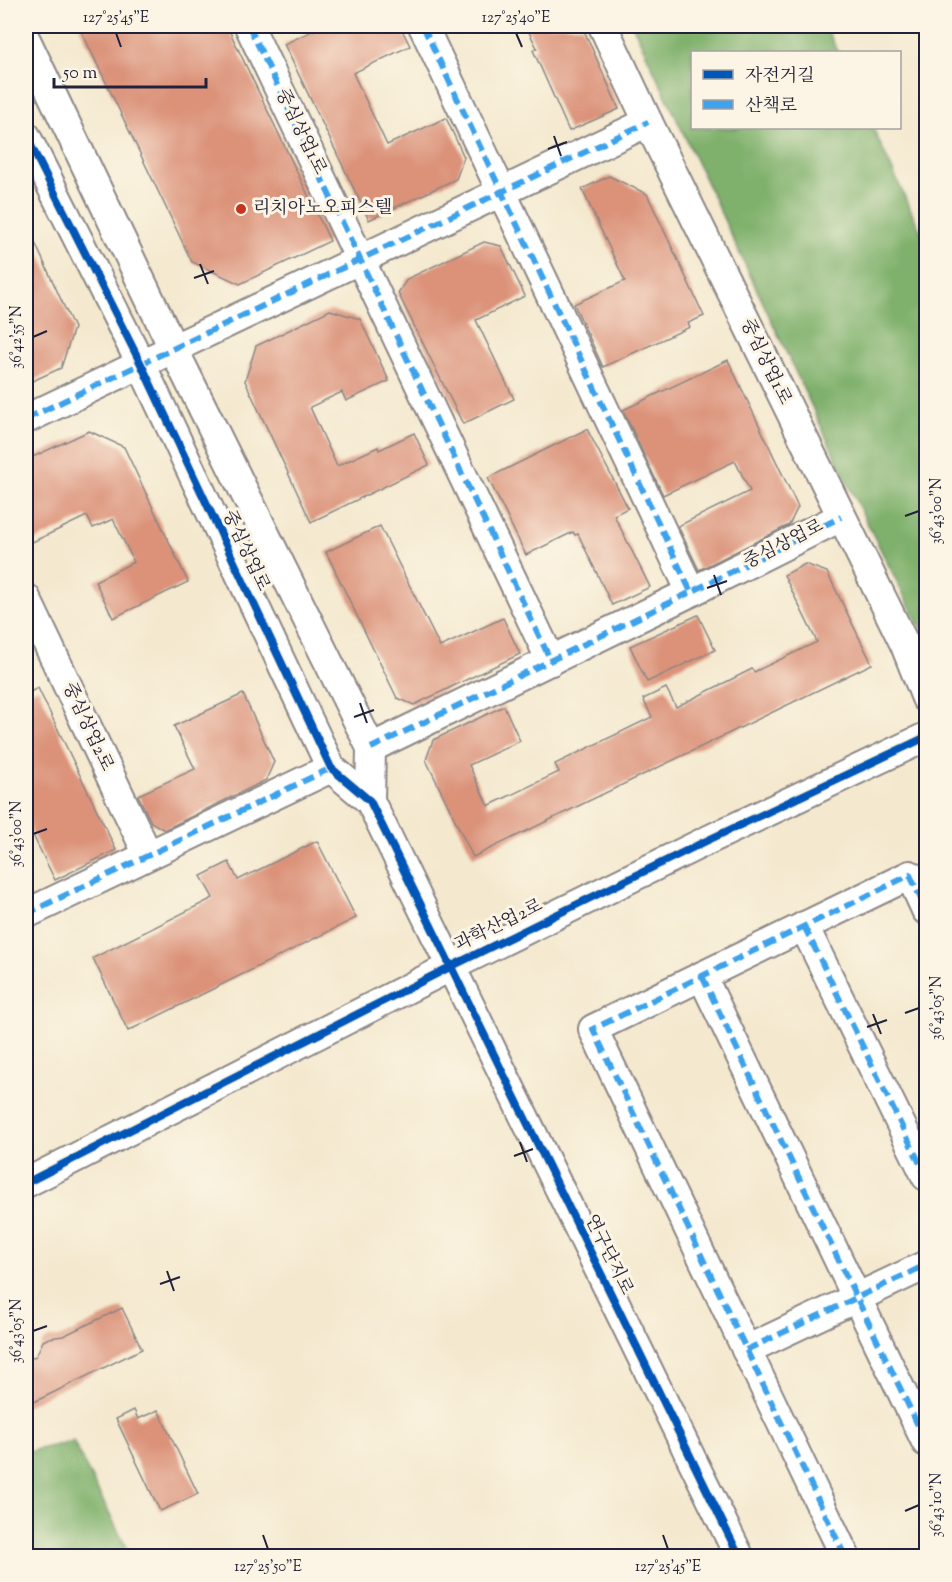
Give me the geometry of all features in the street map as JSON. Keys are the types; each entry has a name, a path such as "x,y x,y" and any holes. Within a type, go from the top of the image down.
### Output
{"street":[{"name":"중심상업1로","path":"249,26 551,661"},
{"path":"423,26 691,592"},
{"name":"중심상업1로","path":"603,26 904,645 927,698"},
{"name":"중심상업로","path":"26,40 173,348 371,748 370,801"},
{"path":"26,418 648,122"},
{"name":"중심상업로","path":"26,136 141,364 330,768 370,801 450,967"},
{"name":"중심상업로","path":"371,748 841,517"},
{"name":"중심상업2로","path":"26,598 148,855"},
{"name":"과학산업2로","path":"26,1183 450,967 704,842 927,737"},
{"path":"26,914 330,768"},
{"path":"845,1557 593,1029 910,875 927,910"},
{"path":"804,926 927,1176"},
{"name":"연구단지로","path":"450,967 739,1557"},
{"path":"702,976 927,1442"},
{"path":"747,1350 927,1265"}],"green space":[{"path":"633,26 825,26 838,51 691,51 691,129 873,129 926,243 926,639 859,507"},
{"path":"73,1441 129,1556 26,1556 26,1452"}],"building":[{"path":"79,26 227,26 330,241 240,284 192,262"},
{"path":"323,26 400,26 410,46 353,73 387,145 446,118 464,157 456,179 369,220 284,44"},
{"path":"526,26 582,26 619,109 569,131 533,50 537,48"},
{"path":"609,176 647,194 704,316 688,323 690,327 603,367 574,304 625,281 582,189"},
{"path":"26,223 74,328 61,368 26,384"},
{"path":"484,242 501,246 525,296 476,320 514,399 463,424 398,293 407,279"},
{"path":"330,310 360,319 389,381 346,401 342,392 310,407 337,466 378,447 379,450 414,433 429,465 311,522 245,381 256,346"},
{"path":"728,360 798,507 789,525 699,570 678,526 750,491 735,461 663,495 623,410"},
{"path":"587,429 628,508 614,515 650,587 612,605 578,534 575,535 573,532 526,555 488,478"},
{"path":"89,431 124,447 188,582 113,618 95,581 134,562 113,519 93,528 87,516 26,545 26,460"},
{"path":"380,526 440,647 503,618 520,654 414,705 397,698 326,552"},
{"path":"805,564 827,572 872,664 473,857 426,760 433,740 504,706 520,741 469,765 488,806 559,772 555,764 652,717 643,699 666,688 676,707 752,669 754,672 817,642 784,575"},
{"path":"698,615 715,650 647,682 630,646"},
{"path":"38,688 116,850 55,880 26,821 26,694"},
{"path":"243,694 274,762 266,780 164,830 151,822 138,795 195,769 174,726"},
{"path":"317,841 356,918 128,1031 93,958 213,898 201,876 229,862 238,880"},
{"path":"122,1308 142,1349 26,1406 26,1360 36,1356 43,1341 63,1336"},
{"path":"134,1410 138,1419 158,1410 198,1494 160,1511 116,1419"}],"marked path":[{"path":"249,26 551,661"},
{"path":"423,26 691,592"},
{"path":"26,419 648,122"},
{"path":"371,748 841,517"},
{"path":"26,914 331,768"},
{"path":"845,1556 593,1029 910,875 926,910"},
{"path":"804,926 926,1176"},
{"path":"702,976 926,1442"},
{"path":"746,1350 926,1265"}],"cycle path":[{"path":"26,136 141,364 331,768 370,801 739,1556"},
{"path":"26,1183 450,967 704,842 926,737"}],"place":[{"name":"리치아노오피스텔","path":"241,209"}]}
